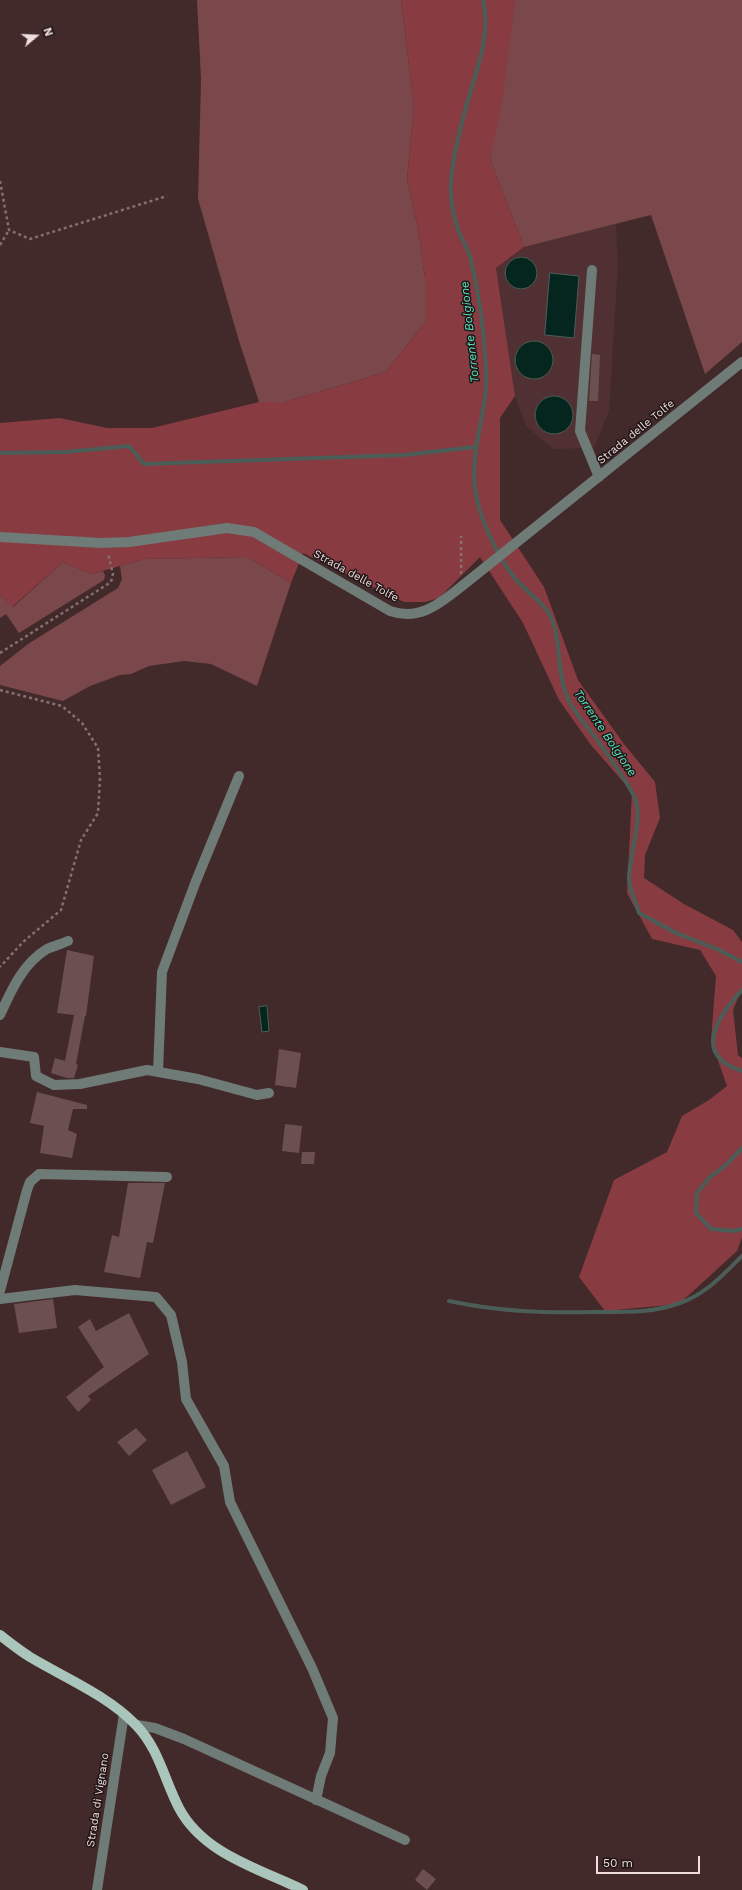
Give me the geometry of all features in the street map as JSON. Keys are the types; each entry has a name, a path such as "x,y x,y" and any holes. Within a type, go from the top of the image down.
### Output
{"main road":[{"path":"0,1635 30,1657 96,1695 124,1714 136,1725 155,1750 179,1808 197,1831 221,1851 303,1890"}],"street":[{"path":"592,270 580,431 599,477"},
{"name":"Strada delle Tolfe","path":"0,537 101,544 130,542 227,528 254,532 390,611 401,614 415,614 434,608 742,362"},
{"path":"158,1072 162,972 196,881 239,776"},
{"path":"0,1015 18,978 32,962 47,950 68,941"},
{"path":"0,1052 34,1057 36,1076 54,1085 80,1084 147,1070 198,1079 257,1095 269,1093"},
{"path":"0,1291 27,1190 32,1179 39,1174 167,1177"},
{"path":"0,1299 75,1290 156,1297 171,1315 182,1362 186,1399 224,1466 230,1502 312,1668 333,1718 330,1753 316,1800"},
{"name":"Strada di Vignano","path":"97,1890 124,1714"},
{"path":"136,1725 155,1728 184,1739 405,1840"}],"path":[{"path":"0,181 9,230 0,245"},
{"path":"9,230 30,238 167,196"},
{"path":"461,536 460,566 462,586"},
{"path":"0,653 111,582 113,574 108,553 101,544"},
{"path":"0,690 62,706 82,723 98,748 100,778 98,813 81,840 61,910 23,942 0,967"}],"shaded area":[{"path":"197,0 401,0 414,108 407,179 418,229 425,278 425,322 386,372 285,402 259,402 239,341 198,199 201,79"},
{"path":"401,0 515,0 502,104 490,159 524,247 496,268 515,396 500,418 500,520 544,587 578,680 624,744 655,782 660,818 645,855 644,878 684,904 733,930 742,942 742,988 733,1010 738,1055 742,1058 742,1237 737,1251 679,1304 605,1311 579,1277 614,1180 667,1152 682,1116 709,1100 727,1086 711,1041 716,976 700,950 652,939 627,893 632,792 591,745 559,700 523,623 480,557 439,598 425,602 404,602 303,553 291,583 247,557 144,559 92,574 63,562 12,607 0,595 0,423 60,418 107,428 152,428 259,402 285,402 386,372 425,322 425,278 418,229 407,179 414,108"},
{"path":"515,0 742,0 742,342 705,374 651,215 524,247 490,159"},
{"path":"616,224 618,265 609,411 594,448 553,449 526,426 515,396 496,268 524,247"},
{"path":"518,257 524,257 534,264 537,273 536,279 530,286 524,289 518,289 508,282 505,276 505,270 512,260"},
{"path":"550,273 579,276 574,338 545,335"},
{"path":"534,341 544,344 550,350 553,360 550,370 544,376 534,379 524,376 518,370 515,360 518,350 524,344"},
{"path":"550,396 558,396 568,401 572,408 572,422 568,429 558,434 550,434 540,429 538,426 535,419 535,411 540,401 543,399"},
{"path":"247,557 291,583 257,686 211,664 184,661 149,666 131,674 120,675 90,686 63,701 0,685 0,666 28,644 118,588 122,579 120,566 144,559"},
{"path":"63,562 92,574 103,571 105,575 104,580 19,633 6,614 0,618 0,595 13,607"},
{"path":"267,1006 269,1031 262,1032 259,1007"}],"building":[{"path":"592,354 600,355 598,401 589,401"},
{"path":"67,950 94,956 86,1016 76,1064 78,1065 74,1078 67,1078 51,1073 55,1058 65,1061 74,1015 57,1013"},
{"path":"279,1049 301,1053 296,1088 275,1085"},
{"path":"37,1092 87,1105 87,1109 73,1109 68,1130 77,1134 72,1158 40,1153 44,1126 30,1123"},
{"path":"285,1124 302,1126 299,1153 282,1151"},
{"path":"302,1152 315,1152 314,1164 301,1164"},
{"path":"128,1183 165,1183 153,1243 147,1242 140,1278 104,1272 112,1235 119,1237"},
{"path":"53,1299 57,1328 19,1333 14,1304"},
{"path":"129,1313 149,1354 88,1396 91,1400 78,1412 66,1397 104,1367 78,1327 90,1319 96,1331"},
{"path":"136,1428 147,1440 129,1456 117,1442"},
{"path":"187,1451 206,1487 171,1505 152,1470"},
{"path":"423,1869 436,1879 427,1890 415,1880"}],"waterway":[{"name":"Torrente Bolgione","path":"483,0 485,25 482,51 458,140 452,171 451,187 452,206 456,224 470,256 481,312 484,340 486,367 485,397 477,443 474,473 477,499 489,535 501,558 518,582 540,602 553,621 558,643 562,679 569,701 615,765 637,803 637,824 629,870 629,880 639,913 676,933 717,949 742,962"},
{"path":"0,453 65,452 129,446 144,464 404,455 475,447"},
{"name":"Torrente Bolgione","path":"742,990 733,1000 718,1023 714,1034 713,1045 717,1055 726,1064 742,1071"},
{"name":"Torrente Bolgione","path":"742,1148 726,1165 710,1177 697,1193 696,1213 711,1229 734,1231 742,1229"},
{"path":"449,1301 486,1308 540,1312 618,1312 660,1309 680,1303 706,1289 742,1256"}]}
